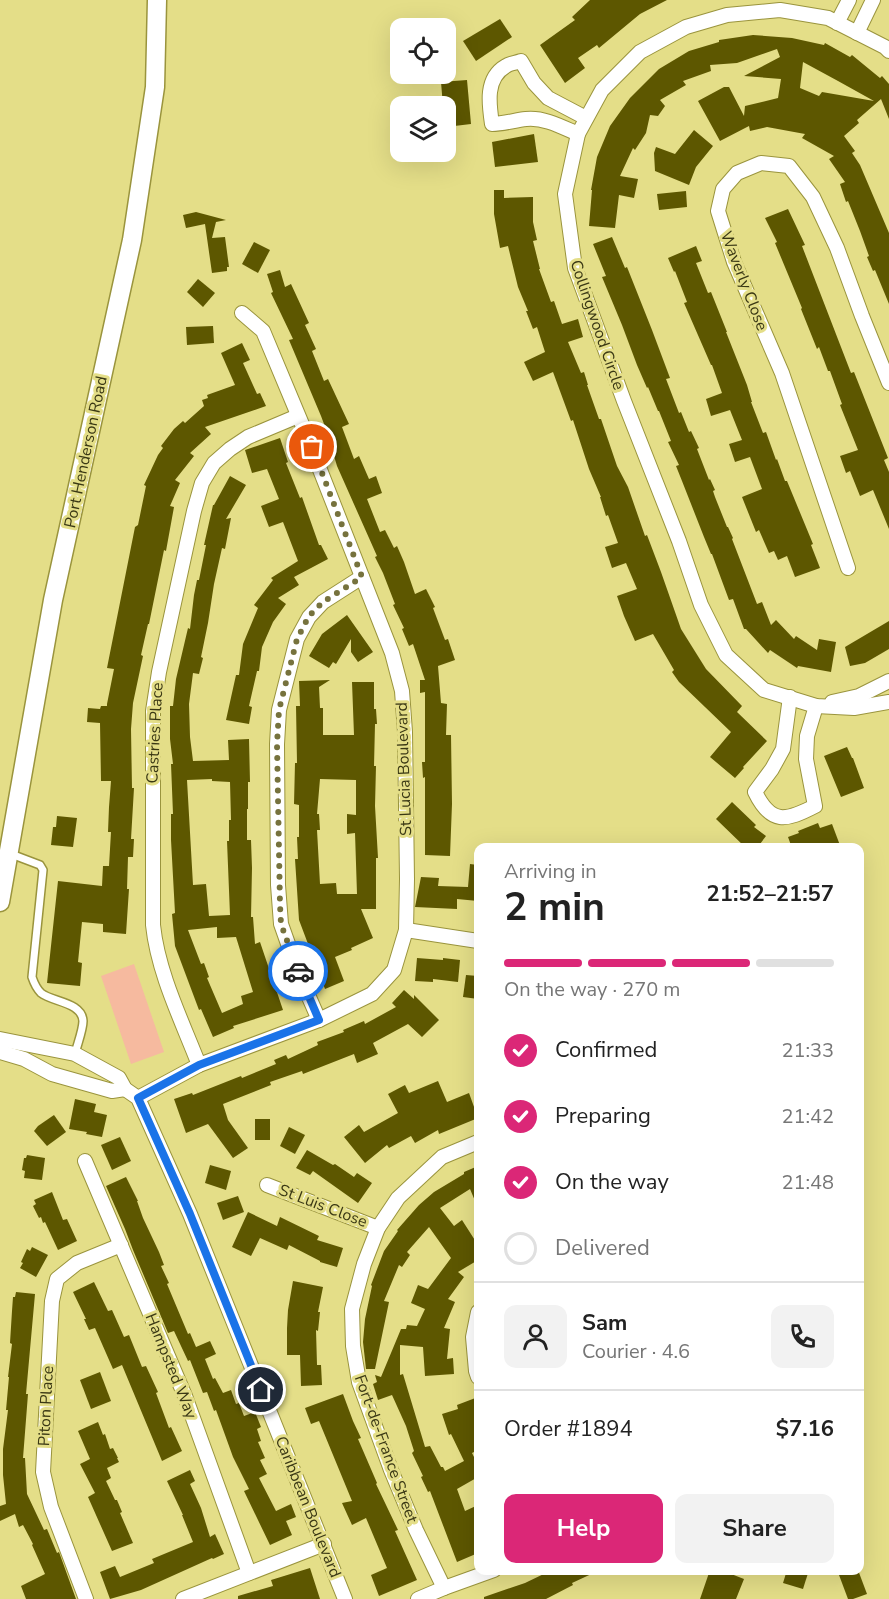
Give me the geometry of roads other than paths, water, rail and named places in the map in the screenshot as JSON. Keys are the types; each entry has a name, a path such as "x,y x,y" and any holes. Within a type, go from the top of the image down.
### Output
{"street":[{"name":"Port Henderson Road","path":"0,902 53,600 132,240 155,87 157,0"},
{"path":"837,23 849,0"},
{"path":"857,33 873,0"},
{"name":"Collingwood Circle","path":"888,48 828,18 780,10 727,15 686,27 639,52 602,90 578,134 565,194 575,268 598,335 679,541 701,605 726,655 764,690 816,706 854,708 888,704"},
{"path":"578,134 550,123 527,119 492,124 489,104 491,80 506,66 521,61 534,83 548,98 586,118"},
{"name":"Waverly Close","path":"848,568 782,373 734,262 718,211 723,189 737,173 761,163 789,166 813,196 837,248 889,383"},
{"name":"St Lucia Boulevard","path":"138,1098 199,1065 319,1020 372,994 394,970 406,930 405,732 402,691 392,653 263,331 243,313"},
{"name":"Castries Place","path":"199,1065 163,972 154,933 153,711 157,682 202,483 214,463 230,449 248,437 298,416"},
{"path":"319,1020 298,972 281,924 278,885 277,744 279,710 297,639 309,616 323,602 362,577"},
{"path":"790,697 783,749 755,792 761,805 777,817 795,817 814,806 806,759 807,736 816,706 860,696 889,681"},
{"path":"406,930 474,939"},
{"path":"0,1039 75,1054 119,1078 125,1089 138,1098"},
{"path":"0,1052 24,1059 52,1074 112,1090 125,1089"},
{"name":"Caribbean Boulevard","path":"138,1098 190,1214 345,1599"},
{"name":"Fort-de-France Street","path":"444,1588 391,1470 359,1382 353,1347 352,1309 364,1264 378,1228 398,1198 442,1157 474,1144"},
{"name":"Hampsted Way","path":"85,1161 185,1396 249,1573"},
{"name":"St Luis Close","path":"267,1185 378,1228"},
{"name":"Piton Place","path":"86,1599 51,1507 43,1472 52,1301 57,1279 77,1263 121,1245"},
{"path":"474,1332 474,1348"},
{"path":"183,1599 324,1544"},
{"path":"418,1599 480,1575"}],"lane":[{"path":"9,853 40,865 43,870 32,977 35,986 42,994 74,1007 81,1014 83,1021 75,1054"}]}
